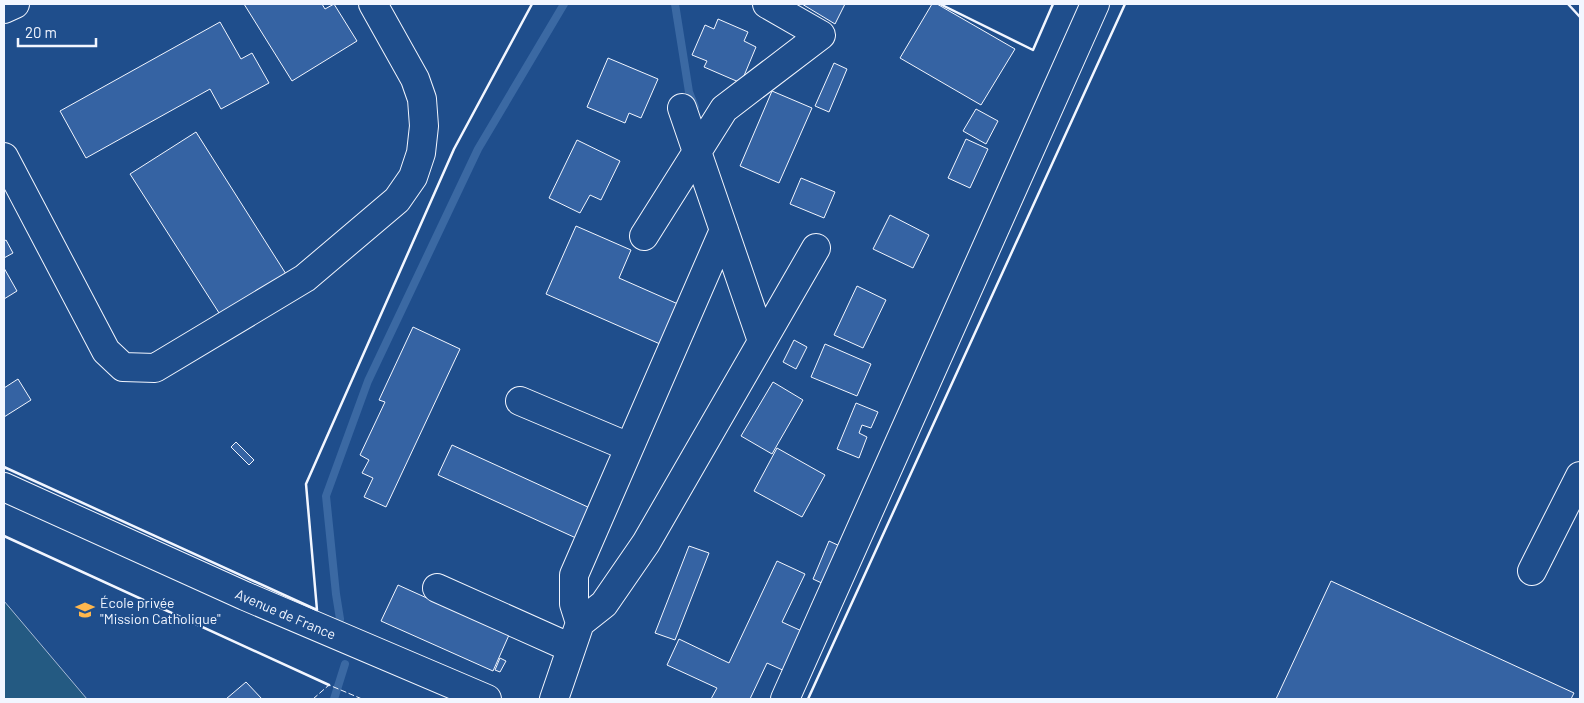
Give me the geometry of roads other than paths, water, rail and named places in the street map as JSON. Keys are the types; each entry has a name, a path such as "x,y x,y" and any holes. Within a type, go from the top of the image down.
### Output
{"street":[{"path":"4,9 15,4"},
{"path":"4,157 106,351 123,367 155,368 306,278 397,200 413,177 420,153 424,126 422,99 415,79 373,4"},
{"path":"644,236 724,109 821,35 767,4"},
{"path":"785,699 1095,4"},
{"path":"682,108 762,341"},
{"path":"554,699 575,635 574,575 724,230"},
{"path":"575,635 604,604 646,543 816,248"},
{"path":"520,401 629,447"},
{"path":"1532,572 1580,476"},
{"name":"Avenue de France","path":"4,487 244,596 487,699"},
{"path":"437,588 575,635"}],"waterway":[{"path":"340,619 326,496 368,381 478,149 564,4"},
{"path":"675,4 689,92 695,107"},
{"path":"334,699 345,664"}],"place":[{"name":"École privée \"Mission Catholique\"","path":"85,610"}]}
